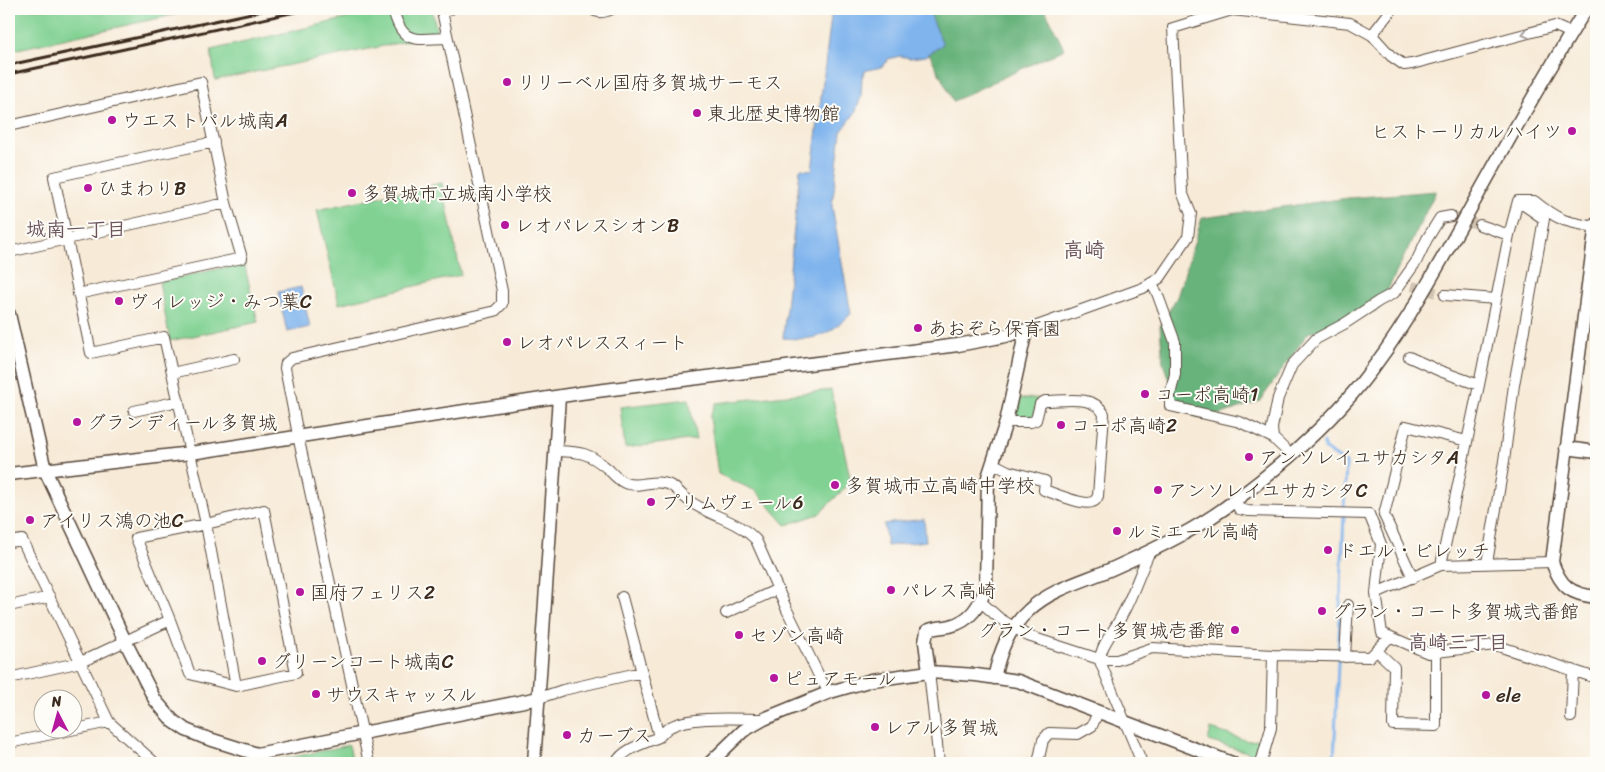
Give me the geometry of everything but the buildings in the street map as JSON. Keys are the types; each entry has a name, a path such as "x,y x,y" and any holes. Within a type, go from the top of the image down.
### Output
{"street":[{"path":"393,9 398,25 404,34 414,39 446,38"},
{"path":"369,763 285,368 288,360 495,311 502,304 502,291 446,38 442,11 451,9"},
{"path":"592,9 594,11 606,12 612,9"},
{"path":"1372,35 1392,9"},
{"path":"994,678 1004,645 1014,627 1029,609 1043,599 1150,551 1197,526 1236,500 1324,424 1362,383 1393,341 1420,296 1529,102 1586,9"},
{"path":"9,474 191,453 559,397 958,345 1006,336 1143,288 1160,278 1188,237 1191,214 1182,192 1173,28 1232,10 1350,23 1372,35 1391,56 1404,65 1555,26 1571,33"},
{"path":"9,126 201,82 226,203 242,258 78,294"},
{"path":"214,142 54,178 91,353 164,337 206,524 236,686"},
{"path":"1518,202 1534,201 1553,216 1566,222 1596,226 1552,562 1558,578 1570,591 1583,596 1596,597"},
{"path":"1440,565 1509,235 1518,202"},
{"path":"1487,563 1504,461 1514,385 1544,218 1518,202"},
{"path":"9,252 226,203"},
{"path":"1273,438 1272,428 1278,398 1292,365 1316,338 1344,324 1394,293 1416,262 1426,239 1440,218 1451,216"},
{"path":"1480,225 1509,235"},
{"path":"1151,283 1157,293 1175,342 1175,374 1170,395 1170,406 1240,422 1273,438 1290,455"},
{"path":"1401,283 1412,286"},
{"path":"1445,295 1496,299"},
{"path":"9,314 45,470 125,641 155,700 172,721 186,730 258,759 362,733 539,698 563,690 642,672"},
{"path":"939,763 925,642 927,631 952,626 963,620 981,602 986,587 987,486 992,463 1006,422 1026,330"},
{"path":"1409,357 1479,385"},
{"path":"172,373 234,359"},
{"path":"534,763 559,397"},
{"path":"134,410 179,401"},
{"path":"992,463 1008,471 1045,481 1044,490 1079,502 1090,504 1098,496 1104,414 1101,407 1088,401 1045,401 1040,404 1036,420 1031,422 1006,422"},
{"path":"1413,578 1384,515 1406,426 1466,441"},
{"path":"1566,448 1596,452"},
{"path":"556,451 587,454 624,483 632,485 657,482 670,485 687,500 748,531 756,540 821,680 830,692"},
{"path":"1236,500 1239,509 1248,511 1369,514 1381,544 1376,593 1382,633 1390,638 1428,653 1495,645 1596,678"},
{"path":"264,510 296,673 236,686 190,674 136,538 206,524 264,510"},
{"path":"9,542 22,540 109,722 154,763"},
{"path":"1142,763 1099,659 1108,636 1122,617 1150,551"},
{"path":"1376,593 1440,565 1552,562"},
{"path":"726,613 778,589"},
{"path":"9,606 50,597"},
{"path":"622,597 659,737"},
{"path":"981,602 999,618 1028,636 1099,659 1117,660 1152,648 1273,655 1370,657 1390,638"},
{"path":"1340,657 1348,605"},
{"path":"9,678 81,662 170,620"},
{"path":"1377,651 1394,667 1393,725 1436,726 1436,652"},
{"path":"1261,763 1271,728 1273,655"},
{"path":"1572,717 1573,670"},
{"path":"710,763 743,731 830,692 872,680 929,672 976,675 1018,681 1232,763"},
{"path":"1038,763 1043,740 1049,733 1078,734 1092,726 1098,712"},
{"path":"616,763 618,759 632,749 659,737 671,726 685,721 724,718 764,720"},
{"path":"9,743 109,722"}],"green space":[{"path":"9,9 200,9 9,51"},
{"path":"387,9 432,9 437,33 394,44 215,80 211,50"},
{"path":"907,9 1045,9 1064,49 953,101"},
{"path":"442,183 461,275 339,304 317,210"},
{"path":"1436,191 1378,310 1308,333 1260,401 1204,420 1179,409 1163,363 1160,326 1177,297 1202,218 1348,198"},
{"path":"244,263 258,322 170,341 159,282"},
{"path":"831,390 851,482 819,514 786,525 756,491 718,474 710,417 716,403"},
{"path":"1037,398 1034,416 1027,418 1011,417 1014,399"},
{"path":"689,399 696,439 625,448 620,407"},
{"path":"1211,729 1248,741 1263,739 1261,751 1254,754 1208,741"},
{"path":"349,745 353,763 265,763"}],"water":[{"path":"832,9 928,9 943,44 926,56 910,58 900,56 888,59 882,67 865,71 862,77 861,97 855,113 841,132 832,206 851,314 828,332 813,338 783,338 800,169 812,170"},
{"path":"301,287 310,327 287,332 278,292"},
{"path":"924,519 926,541 887,546 884,524"}],"waterway":[{"path":"1323,443 1325,449 1346,463 1334,763"}],"tunnel":[{"path":"1451,216 1480,225"},
{"path":"1412,286 1445,295"}],"railway":[{"path":"9,65 270,9"},
{"path":"9,74 309,9"}],"place":[{"name":"リリーベル国府多賀城サーモス","path":"507,82"},
{"name":"東北歴史博物館","path":"697,113"},
{"name":"ウエストパル城南A","path":"112,120"},
{"name":"ヒストーリカルハイツ","path":"1572,131"},
{"name":"ひまわりB","path":"88,188"},
{"name":"多賀城市立城南小学校","path":"352,193"},
{"name":"レオパレスシオンB","path":"505,225"},
{"name":"ヴィレッジ・みつ葉C","path":"119,301"},
{"name":"あおぞら保育園","path":"918,328"},
{"name":"レオパレススィート","path":"507,342"},
{"name":"コーポ高崎1","path":"1145,394"},
{"name":"グランディール多賀城","path":"77,422"},
{"name":"コーポ高崎2","path":"1061,425"},
{"name":"アンソレイユサカシタA","path":"1249,457"},
{"name":"多賀城市立高崎中学校","path":"835,485"},
{"name":"アンソレイユサカシタC","path":"1158,490"},
{"name":"プリムヴェール6","path":"651,502"},
{"name":"アイリス鴻の池C","path":"30,520"},
{"name":"ルミエール高崎","path":"1117,531"},
{"name":"ドエル・ビレッチ","path":"1328,550"},
{"name":"パレス高崎","path":"891,590"},
{"name":"国府フェリス2","path":"300,592"},
{"name":"グラン・コート多賀城弐番館","path":"1322,611"},
{"name":"グラン・コート多賀城壱番館","path":"1235,630"},
{"name":"セゾン高崎","path":"739,635"},
{"name":"グリーンコート城南C","path":"262,661"},
{"name":"ピュアモール","path":"774,678"},
{"name":"サウスキャッスル","path":"316,694"},
{"name":"ele","path":"1486,695"},
{"name":"レアル多賀城","path":"875,727"},
{"name":"カーブス","path":"567,735"}],"district":[{"name":"城南一丁目","path":"76,229"},
{"name":"高崎","path":"1084,250"},
{"name":"高崎三丁目","path":"1458,642"}]}
